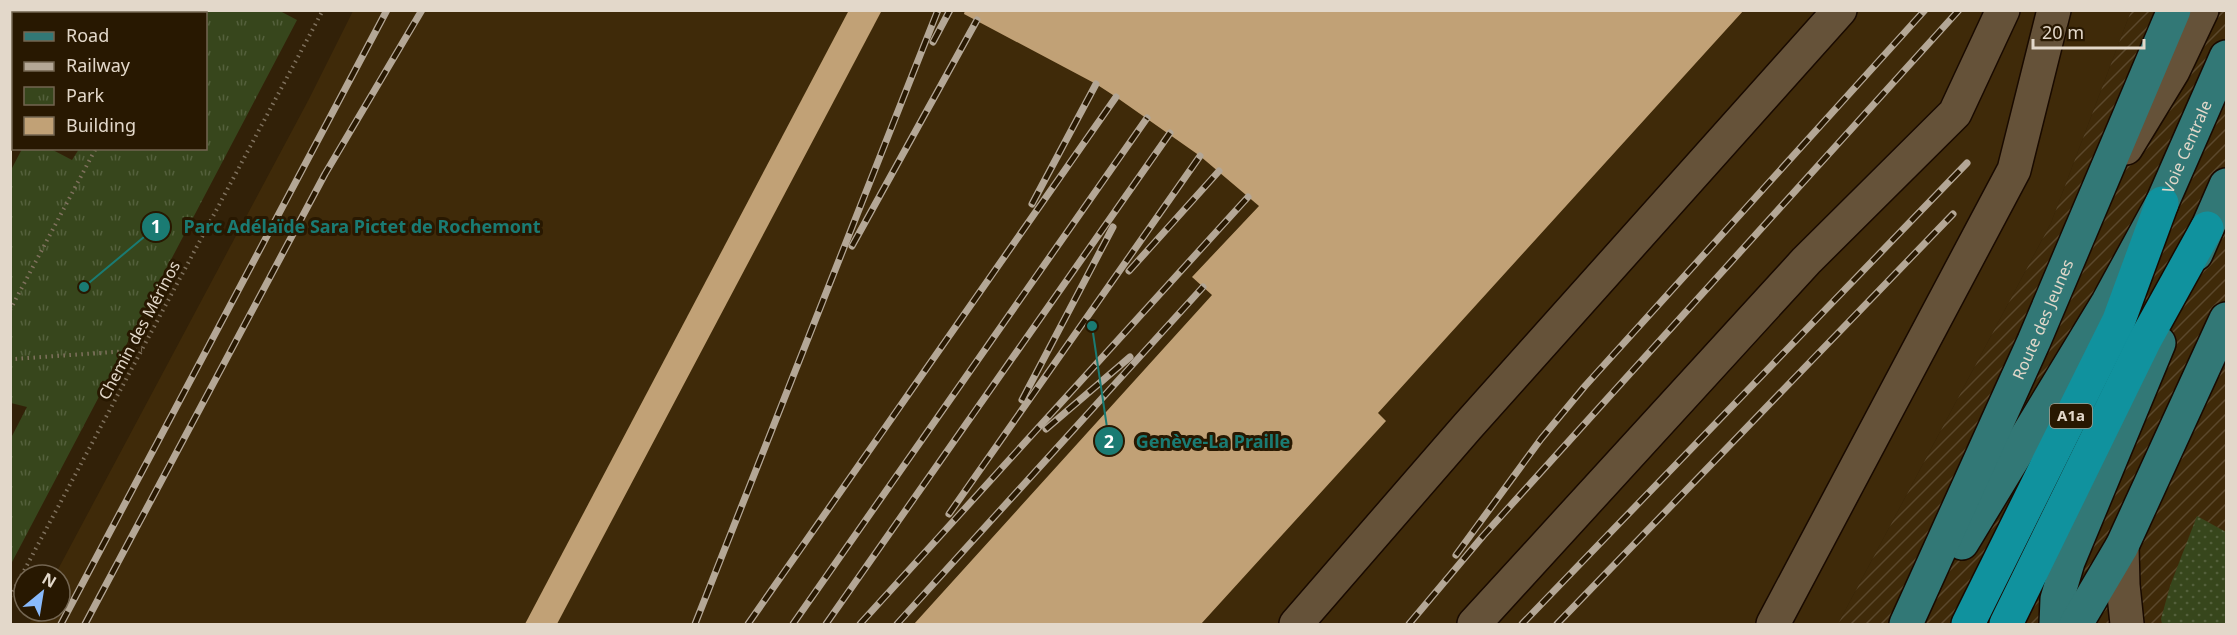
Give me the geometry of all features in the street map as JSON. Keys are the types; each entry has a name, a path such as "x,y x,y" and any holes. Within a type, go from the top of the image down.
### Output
{"highway":[{"name":"A1a","path":"1968,624 2119,320 2162,202"},
{"path":"2006,624 2145,340 2207,228"}],"main road":[{"name":"Route des Jeunes","path":"1906,624 2034,341 2174,10"},
{"name":"Voie Centrale","path":"1913,624 2108,302 2162,202 2226,57"},
{"path":"2056,624 2057,599 2068,562 2226,185"},
{"path":"2076,624 2122,546 2226,319"}],"street":[{"path":"1296,624 1467,427 1840,10"},
{"path":"1474,624 1806,261 1955,113 2003,10"},
{"path":"1773,624 2014,170 2054,10"},
{"path":"2097,196 2173,71 2202,10"},
{"path":"2122,546 2127,624"}],"path":[{"name":"Chemin des Mérinos","path":"10,597 143,350 320,11"},
{"path":"10,310 95,150"},
{"path":"12,358 143,350"}],"shaded area":[{"path":"353,11 2131,11 2051,223 1838,624 29,624 72,623 72,563 61,563 309,99"},
{"path":"2131,11 2226,11 2226,624 1838,624 2051,223"}],"green space":[{"path":"156,10 280,11 297,20 11,564 11,438 27,407 11,403 11,170 21,150 53,150 72,160 78,150 207,150 207,12 155,12"},
{"path":"2197,516 2226,532 2226,624 2162,624 2161,619 2170,586"}],"building":[{"path":"10,10 122,10 124,12 12,12 12,111 10,114"},
{"path":"849,10 882,10 557,624 525,624"},
{"path":"965,10 1744,10 1378,413 1386,421 1201,624 914,624 1212,295 1192,277 1259,206 1200,156 1116,97 1096,84 964,14"}],"railway":[{"path":"61,624 387,10"},
{"path":"85,624 325,174 422,10"},
{"path":"695,624 938,10"},
{"path":"933,42 950,10"},
{"path":"1456,555 1541,439 1585,386 1925,10"},
{"path":"1409,624 1483,536 1959,10"},
{"path":"852,246 977,20"},
{"path":"1032,204 1096,84"},
{"path":"748,624 1116,97"},
{"path":"793,624 1147,118"},
{"path":"826,624 1170,133"},
{"path":"949,514 1200,156"},
{"path":"1522,624 1967,163"},
{"path":"1129,271 1219,171"},
{"path":"860,624 1248,197"},
{"path":"1557,624 1953,214"},
{"path":"1022,400 1113,227"},
{"path":"897,624 1203,287"},
{"path":"1046,429 1130,357"}],"place":[{"name":"Parc Adélaïde Sara Pictet de Rochemont","path":"84,287"},
{"name":"Genève-La Praille","path":"1092,326"}]}
